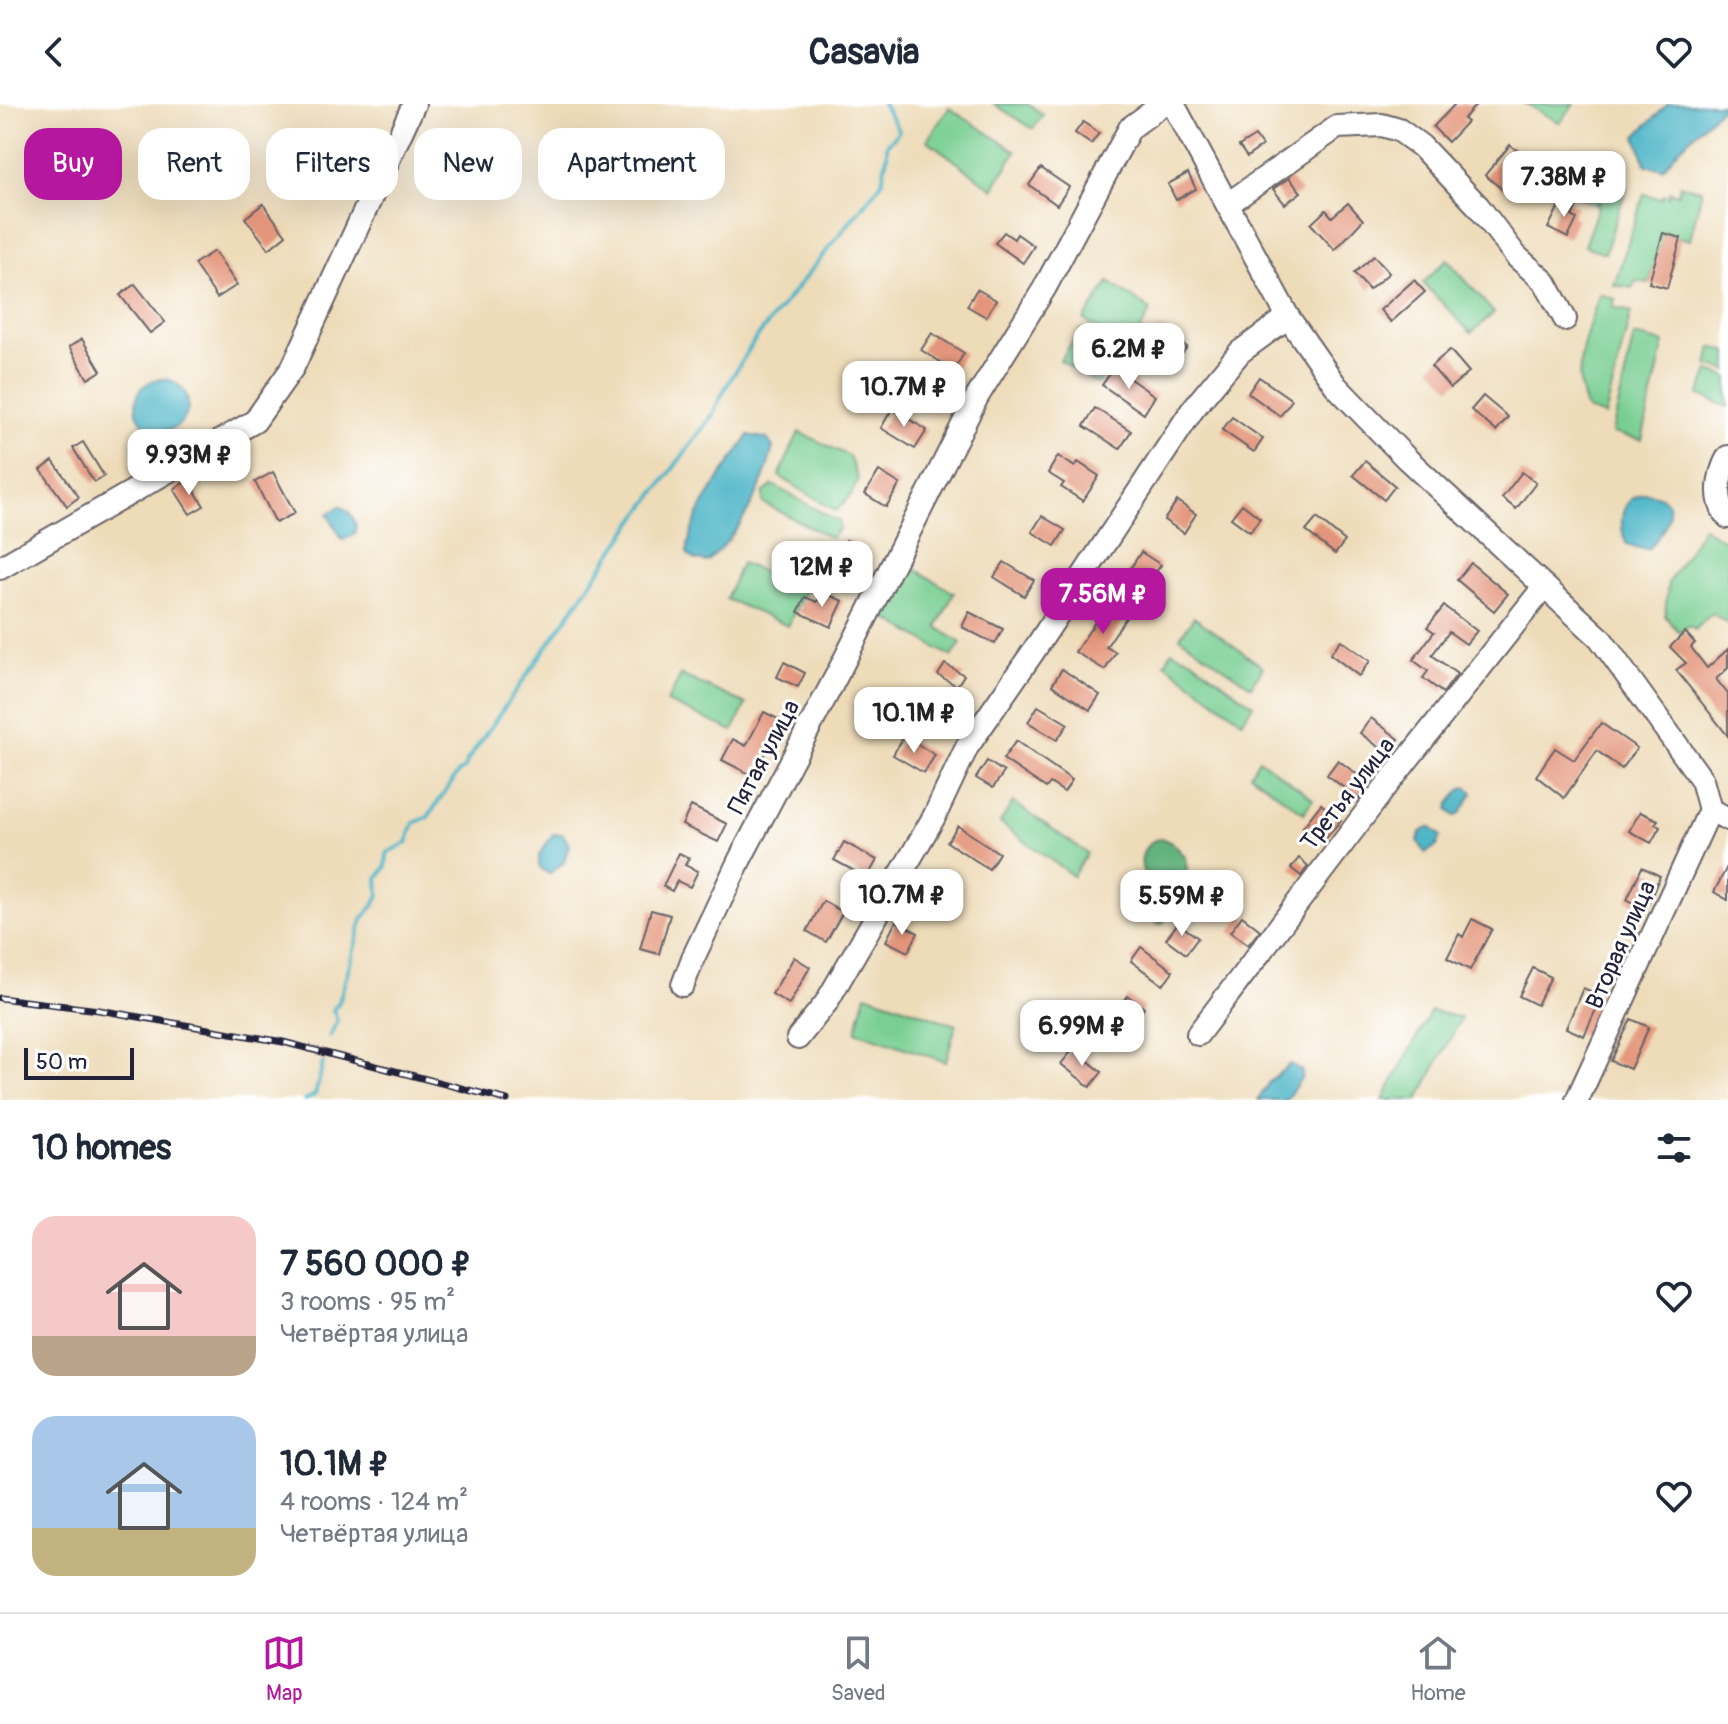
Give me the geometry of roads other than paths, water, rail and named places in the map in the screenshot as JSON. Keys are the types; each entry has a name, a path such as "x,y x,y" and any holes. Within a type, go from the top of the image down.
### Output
{"street":[{"path":"0,568 255,421 293,367 414,104"},
{"name":"Пятая улица","path":"683,985 740,859 977,397 1044,289 1130,128 1163,104"},
{"path":"1173,104 1288,317 1336,386 1406,458 1600,638 1702,780 1719,815"},
{"path":"1228,204 1337,127 1382,125 1399,130 1421,146 1478,206 1516,256 1545,282 1565,319"},
{"path":"798,1038 826,1003 888,897 934,817 967,747 1193,409 1240,352 1288,317"},
{"path":"1728,457 1718,487 1723,512 1728,517"},
{"name":"Третья улица","path":"1198,1034 1384,789 1544,587"},
{"name":"Вторая улица","path":"1577,1100 1719,815"}],"water":[{"path":"1668,104 1725,104 1663,169 1646,165 1636,136"},
{"path":"162,379 180,387 188,405 180,423 162,431 144,423 136,405 144,387"},
{"path":"749,435 767,439 773,447 757,494 740,524 719,551 707,562 693,559 687,553 695,521 711,491"},
{"path":"1645,493 1666,500 1669,507 1666,524 1648,549 1626,543 1622,527 1623,512 1630,500"},
{"path":"340,506 352,516 356,527 356,532 342,539 328,514"},
{"path":"1468,787 1473,793 1460,814 1455,816 1448,810 1449,805 1462,788"},
{"path":"1430,827 1441,836 1437,846 1425,853 1418,841 1421,832"},
{"path":"553,834 563,834 569,845 564,862 549,874 539,867 539,855"},
{"path":"1290,1064 1302,1071 1302,1077 1286,1100 1258,1100 1269,1082"}],"waterway":[{"path":"330,1036 337,1020 333,1010 339,1002 363,918 379,894 378,878 386,867 387,853 407,843 414,823 428,817 458,773 465,768 635,520 712,416 754,341 882,182 887,145 899,131 883,104"},
{"path":"305,1100 315,1095 323,1063"}],"railway":[{"path":"0,998 99,1010 283,1042 507,1100"}]}
